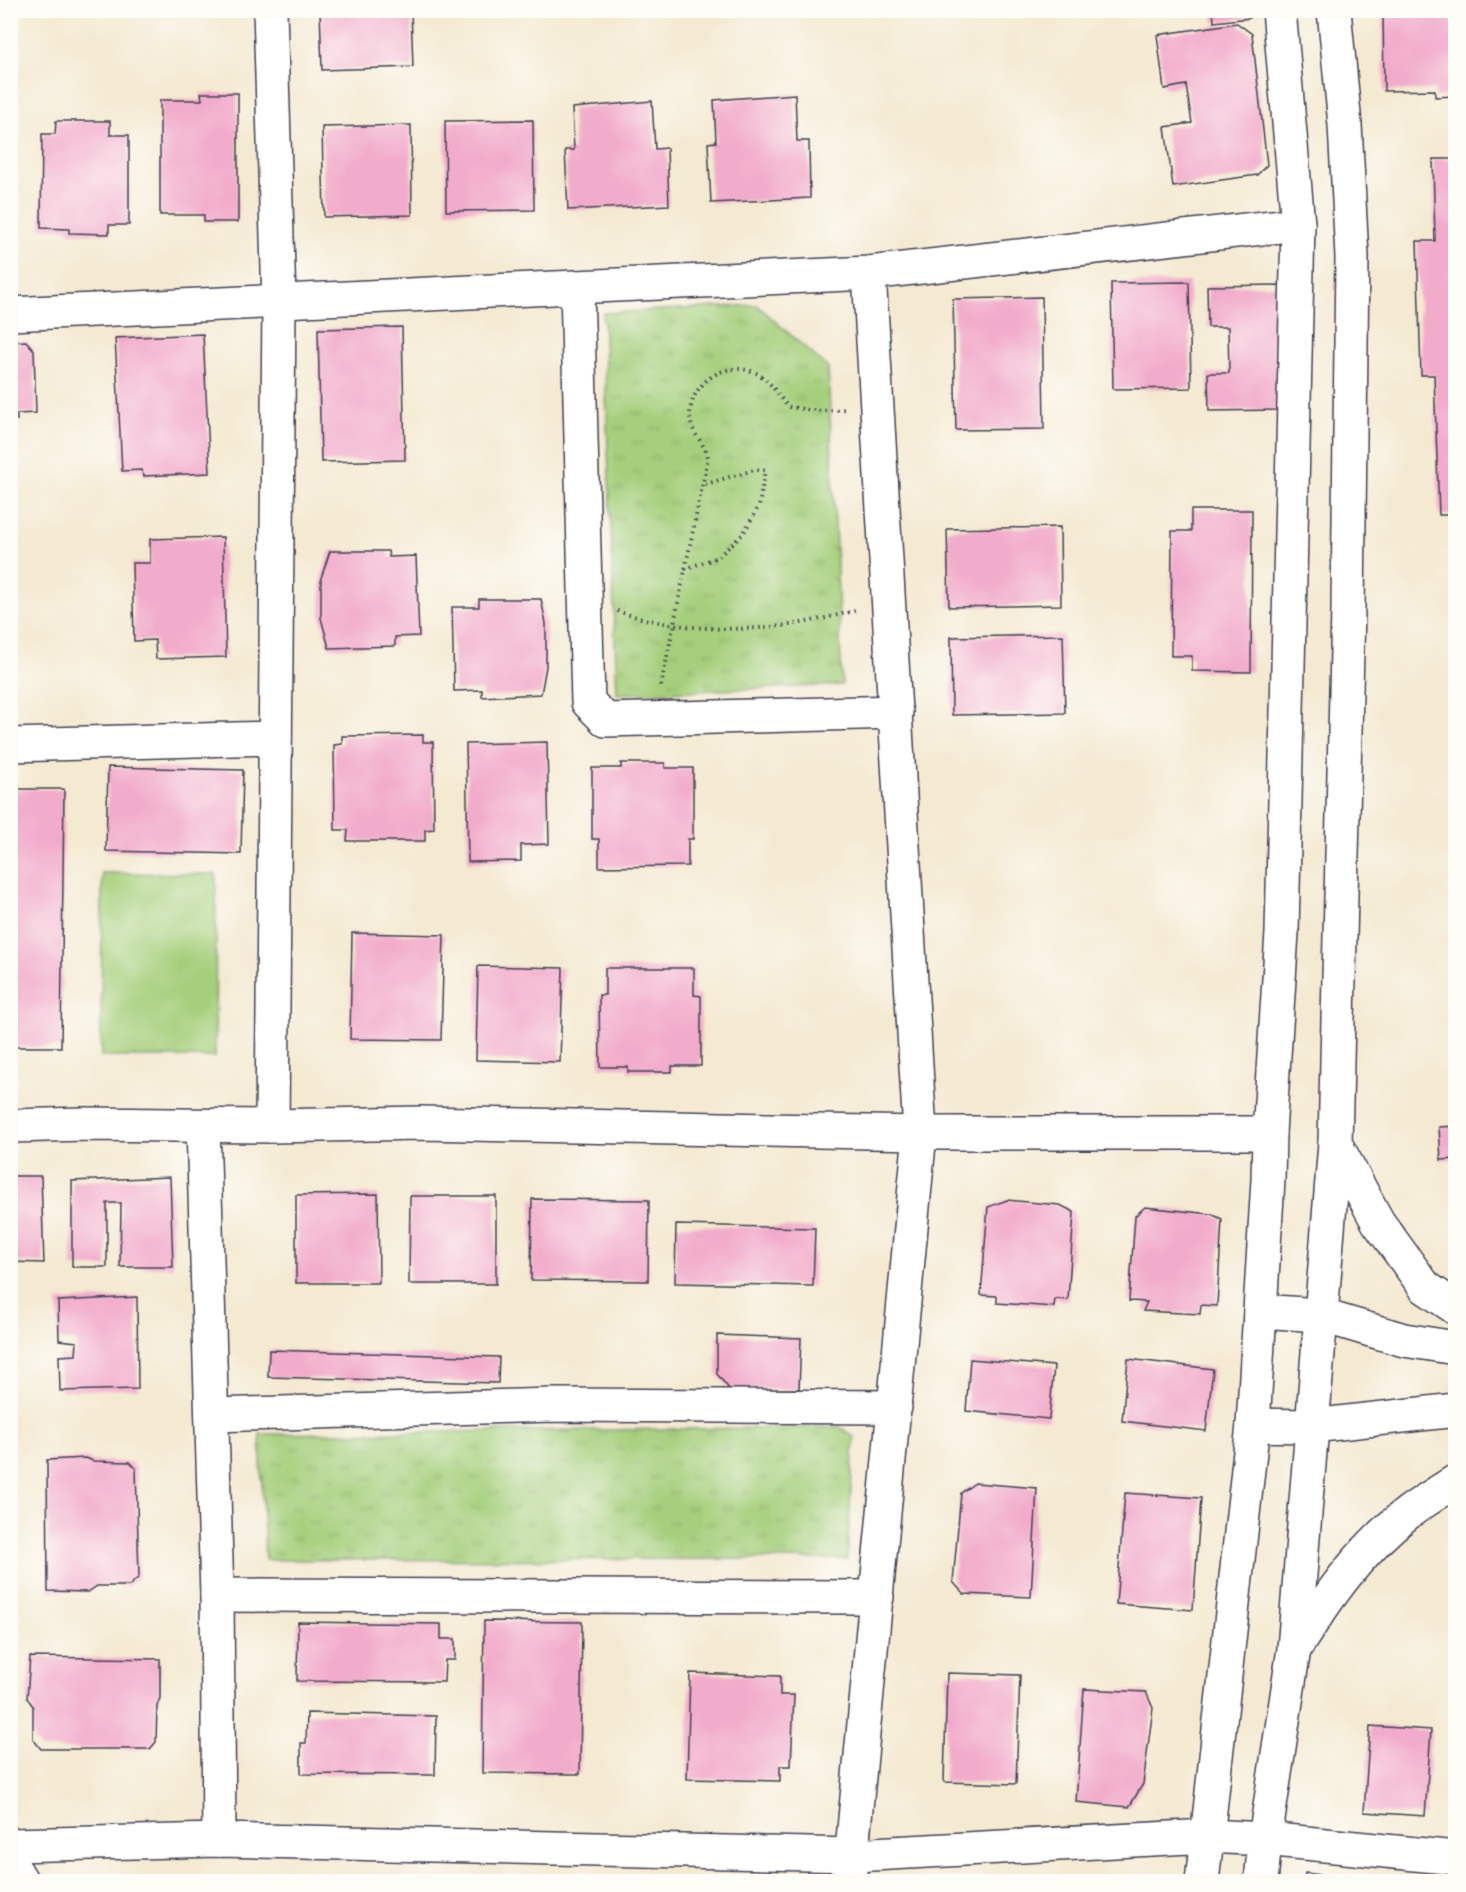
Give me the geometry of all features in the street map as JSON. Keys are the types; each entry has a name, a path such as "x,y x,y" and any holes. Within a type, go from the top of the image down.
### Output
{"street":[{"path":"270,10 279,301 272,1126"},
{"path":"1202,1881 1253,1425 1282,933 1298,224 1279,10"},
{"path":"1261,1881 1265,1839 1294,1649 1335,1143 1348,609 1352,257 1345,125 1334,10"},
{"path":"10,314 869,273 1298,224"},
{"path":"851,1868 921,1133 869,273"},
{"path":"577,287 588,702 606,720 896,712"},
{"path":"10,745 275,738"},
{"path":"10,1126 85,1124 272,1126 421,1122 921,1133 1269,1133"},
{"path":"203,1126 217,1595 219,1840"},
{"path":"1335,1143 1378,1222 1425,1287 1455,1308"},
{"path":"1260,1311 1320,1315 1404,1340 1455,1348"},
{"path":"212,1415 554,1405 895,1407"},
{"path":"1253,1425 1312,1426 1455,1410"},
{"path":"1294,1649 1334,1589 1371,1547 1409,1512 1455,1481"},
{"path":"217,1595 877,1597"},
{"path":"10,1845 219,1840 851,1868 1208,1836 1265,1839 1455,1858"},
{"path":"10,1862 22,1881"}],"path":[{"path":"654,719 708,458 706,450 693,429 690,416 692,403 700,386 717,373 730,369 745,369 758,374 770,383 788,407 822,411 877,407"},
{"path":"684,569 718,557 743,534 759,506 765,470 754,470 702,485"},
{"path":"585,600 636,617 690,627 743,630 797,624 889,603"}],"green space":[{"path":"757,305 828,368 842,685 617,694 603,313"},
{"path":"102,873 216,874 215,1057 101,1057"},
{"path":"840,1427 854,1437 847,1559 265,1560 260,1434"}],"building":[{"path":"320,10 411,10 413,67 322,70"},
{"path":"1213,10 1249,10 1250,18 1214,22"},
{"path":"1383,10 1456,10 1456,96 1435,97 1435,90 1384,91"},
{"path":"1237,23 1252,34 1267,165 1257,175 1173,187 1165,127 1192,123 1186,85 1164,89 1157,35"},
{"path":"201,93 238,93 238,222 204,222 204,215 160,215 160,100 202,100"},
{"path":"795,94 797,141 809,141 810,198 711,203 708,143 716,142 714,100"},
{"path":"652,101 655,149 667,148 669,205 568,210 565,150 574,150 572,108"},
{"path":"533,120 534,210 446,211 445,121"},
{"path":"56,121 110,121 110,135 129,135 129,225 109,225 109,234 69,233 69,229 41,228 42,134 55,134"},
{"path":"411,125 412,215 324,217 322,127"},
{"path":"1433,159 1456,159 1456,515 1439,515 1434,375 1421,375 1417,241 1435,241"},
{"path":"1189,282 1191,388 1113,389 1111,283"},
{"path":"1284,285 1286,410 1209,411 1208,373 1229,373 1228,327 1208,327 1207,286"},
{"path":"1042,297 1044,429 956,430 953,299"},
{"path":"402,327 405,460 321,462 318,329"},
{"path":"203,334 210,473 144,476 141,470 122,471 115,338"},
{"path":"26,341 34,350 36,413 17,414 17,420 10,420 10,342"},
{"path":"1191,510 1252,510 1251,672 1192,671 1192,656 1171,656 1172,531 1191,531"},
{"path":"1060,527 1061,605 949,607 947,529"},
{"path":"223,537 226,657 156,659 155,640 134,641 132,563 150,563 150,539"},
{"path":"330,551 388,551 389,557 416,556 419,636 395,637 395,646 329,648 321,618 321,578"},
{"path":"479,599 541,599 546,623 546,667 541,694 482,697 482,690 454,691 452,607 479,607"},
{"path":"1063,635 1065,713 952,715 951,637"},
{"path":"423,735 423,742 433,742 434,829 425,830 425,841 347,841 348,830 335,830 334,745 342,744 342,736"},
{"path":"547,742 549,844 521,845 521,861 468,862 466,744"},
{"path":"621,763 665,763 665,768 693,768 693,839 688,839 688,866 599,867 599,839 592,839 592,768 621,768"},
{"path":"108,767 243,770 241,854 106,851"},
{"path":"10,789 64,789 61,1047 10,1047"},
{"path":"352,933 444,935 441,1040 350,1039"},
{"path":"478,966 563,968 560,1062 476,1060"},
{"path":"605,968 694,968 694,995 701,996 701,1066 672,1066 672,1072 628,1072 628,1067 600,1067 599,995 605,995"},
{"path":"1456,1126 1456,1159 1441,1160 1439,1127"},
{"path":"10,1176 41,1176 44,1263 10,1262"},
{"path":"170,1177 173,1267 120,1267 121,1203 107,1203 107,1267 72,1267 72,1181"},
{"path":"378,1194 379,1283 296,1283 296,1195"},
{"path":"410,1196 496,1196 496,1284 409,1284"},
{"path":"532,1199 649,1200 648,1281 531,1280"},
{"path":"1007,1200 1060,1205 1074,1212 1068,1300 1055,1299 1054,1307 997,1303 997,1296 981,1295 988,1207"},
{"path":"1145,1207 1211,1214 1222,1219 1217,1306 1201,1305 1200,1314 1143,1311 1147,1302 1129,1301 1135,1216"},
{"path":"676,1225 815,1228 813,1286 675,1283"},
{"path":"137,1297 138,1389 60,1391 59,1356 76,1355 77,1342 59,1340 58,1301"},
{"path":"717,1335 801,1338 799,1389 730,1390 717,1374"},
{"path":"269,1350 499,1357 498,1383 268,1377"},
{"path":"970,1359 1054,1366 1049,1419 966,1411"},
{"path":"1128,1359 1213,1369 1206,1431 1122,1421"},
{"path":"86,1458 93,1461 130,1462 136,1468 139,1577 129,1586 97,1586 88,1592 48,1591 47,1460"},
{"path":"975,1483 1037,1488 1031,1597 964,1594 953,1582 961,1493"},
{"path":"1125,1493 1201,1498 1193,1610 1116,1604"},
{"path":"484,1621 582,1622 580,1774 482,1773"},
{"path":"298,1622 441,1624 441,1639 455,1639 455,1660 445,1660 444,1682 297,1681"},
{"path":"30,1657 160,1659 160,1698 157,1706 156,1742 150,1749 41,1749 33,1739 33,1706 27,1698"},
{"path":"690,1673 780,1676 780,1695 794,1695 791,1766 780,1766 780,1781 687,1779"},
{"path":"947,1673 1020,1675 1016,1784 944,1782"},
{"path":"1084,1689 1146,1692 1153,1708 1143,1784 1129,1807 1076,1802"},
{"path":"307,1713 436,1716 435,1775 301,1774 301,1743 306,1743"},
{"path":"1370,1726 1431,1730 1425,1816 1364,1812"},
{"path":"1305,1873 1361,1880 1361,1882 1303,1882"}]}
